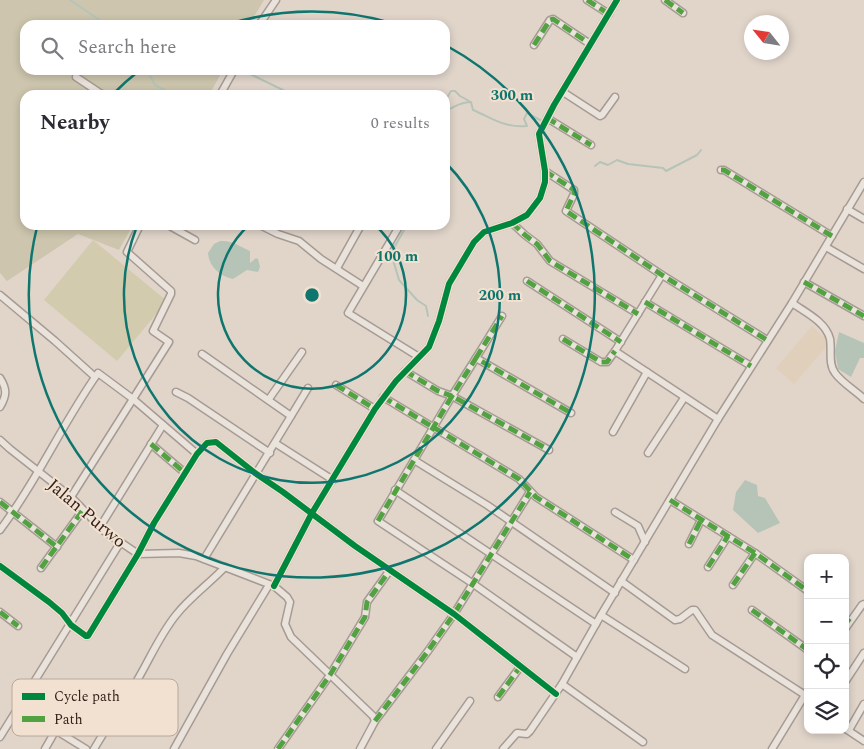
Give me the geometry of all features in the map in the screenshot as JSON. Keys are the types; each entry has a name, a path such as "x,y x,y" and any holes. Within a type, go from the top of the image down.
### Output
{"street":[{"path":"262,20 276,0"},
{"path":"587,0 609,14"},
{"path":"174,749 227,654 272,585 312,513 375,409 405,371 429,347 434,338 449,284 474,242 484,232 512,223 529,214 540,198 545,171 538,138 546,118 617,0"},
{"path":"665,0 683,13"},
{"path":"534,45 550,20 554,19 590,44"},
{"path":"223,90 231,75"},
{"path":"76,77 96,90"},
{"path":"563,92 600,116 614,97"},
{"path":"546,118 591,145"},
{"path":"720,170 724,170 832,236"},
{"path":"545,171 574,190 566,211 662,275 767,340"},
{"path":"503,749 517,733 527,734 530,731 556,694 718,419 750,366 792,303 864,182"},
{"path":"847,210 864,219"},
{"path":"512,223 537,244 550,261 638,314"},
{"path":"71,497 169,342 153,331 171,291 126,252 137,230"},
{"path":"177,230 195,240"},
{"path":"270,230 299,241 310,251 363,286"},
{"path":"337,268 358,230"},
{"path":"397,230 348,313 418,357"},
{"path":"826,247 864,269"},
{"path":"563,339 601,362 607,362 662,275"},
{"path":"527,281 621,342"},
{"path":"804,282 864,316"},
{"path":"0,296 96,375 133,399 197,454"},
{"path":"645,302 750,366"},
{"path":"792,303 816,319 825,330 830,338 831,365 834,373 864,399"},
{"path":"502,316 378,521 472,583 577,657"},
{"path":"269,399 302,352"},
{"path":"615,352 718,419"},
{"path":"202,354 291,416"},
{"path":"476,358 571,412"},
{"path":"405,371 438,391 452,396 549,450"},
{"path":"614,432 647,372"},
{"path":"0,530 38,472 96,375"},
{"path":"0,378 6,392 0,406"},
{"path":"336,385 375,409"},
{"path":"204,559 308,388"},
{"path":"176,392 270,453"},
{"path":"383,397 519,479 536,497 634,560"},
{"path":"648,453 684,398"},
{"path":"100,527 163,425"},
{"name":"Jalan Purwo","path":"0,440 71,497 100,527 138,554 192,554 272,585 287,597 290,602 285,624 290,637 330,675"},
{"path":"1,568 62,613 71,625 88,636 197,454 207,444 216,442 355,546 454,614 556,694"},
{"path":"151,444 185,473"},
{"path":"275,444 333,480"},
{"path":"414,460 481,500 615,593"},
{"path":"395,490 596,624"},
{"path":"360,749 374,721 454,614 530,492"},
{"path":"670,500 755,553 804,588"},
{"path":"0,502 57,547"},
{"path":"41,568 83,510"},
{"path":"615,512 638,526 645,542"},
{"path":"689,544 702,520"},
{"path":"708,567 728,536"},
{"path":"37,679 120,543"},
{"path":"733,585 755,553"},
{"path":"138,679 165,629 176,614 195,593 208,585 225,567"},
{"path":"278,749 330,675 365,617 367,602 390,570"},
{"path":"622,581 677,620 694,610 699,614 712,635 804,696"},
{"path":"849,619 864,604"},
{"path":"752,610 804,647"},
{"path":"0,612 18,626"},
{"path":"601,615 686,669"},
{"path":"849,676 864,653"},
{"path":"498,697 520,667"},
{"path":"330,675 373,716 374,721"},
{"path":"562,684 643,742"},
{"path":"772,749 804,700"},
{"path":"436,749 470,701"},
{"path":"849,726 864,704"},
{"path":"0,737 12,718"},
{"path":"849,730 864,741"},
{"path":"44,749 52,736"},
{"path":"63,736 86,749"},
{"path":"94,749 102,736"}],"shaded area":[{"path":"0,0 264,0 252,20 20,20 20,75 220,75 212,90 20,90 20,230 130,230 119,250 78,234 7,281 0,273"},
{"path":"93,240 167,301 117,361 44,300"},
{"path":"220,241 232,242 250,251 250,263 256,258 258,259 260,267 258,272 247,270 233,279 224,276 216,270 210,263 208,253 214,244"},
{"path":"812,326 825,338 826,347 794,384 776,368"},
{"path":"839,332 864,343 864,358 860,358 851,377 838,369 835,351"},
{"path":"745,480 757,485 758,496 765,498 780,523 758,533 733,510 736,492"}],"waterway":[{"path":"70,0 100,20"},
{"path":"150,75 155,85 164,90"},
{"path":"252,75 283,90"},
{"path":"450,93 455,91 469,101"},
{"path":"450,109 471,102 473,110 505,124 527,126 524,119 527,113 540,120"},
{"path":"595,166 600,162 608,165 617,160 628,164 663,168 666,171 697,155 701,150"},
{"path":"404,230 391,253 399,280 417,300 426,306 428,316"}],"marked path":[{"path":"587,0 609,14"},
{"path":"665,0 683,13"},
{"path":"534,45 550,20 553,19 590,44"},
{"path":"547,118 591,145"},
{"path":"721,170 724,170 832,236"},
{"path":"545,171 574,190 566,211 662,275 767,340"},
{"path":"512,223 537,244 550,261 638,314"},
{"path":"527,281 621,342"},
{"path":"804,282 864,316"},
{"path":"645,302 751,366"},
{"path":"476,358 502,316"},
{"path":"563,339 601,362 607,362 615,351"},
{"path":"405,371 438,391 452,396 476,358 571,413"},
{"path":"336,385 375,409"},
{"path":"378,521 452,396 549,450"},
{"path":"383,397 519,479 536,497 634,560"},
{"path":"151,444 185,473"},
{"path":"375,721 454,614 530,492"},
{"path":"670,500 755,553 804,588"},
{"path":"0,502 57,547"},
{"path":"41,568 83,510"},
{"path":"689,544 701,520"},
{"path":"708,567 728,536"},
{"path":"733,585 755,553"},
{"path":"278,749 330,675 365,617 367,602 390,570"},
{"path":"752,610 804,647"},
{"path":"0,612 18,626"},
{"path":"498,697 520,667"}],"cycle path":[{"path":"274,586 312,513 375,409 396,381 429,347 439,321 449,284 474,242 484,232 512,223 527,215 540,198 545,182 545,171 539,134 554,105 617,0"},
{"path":"0,566 49,602 62,613 71,625 88,636 197,454 207,443 216,442 355,546 454,614 556,694"}]}
